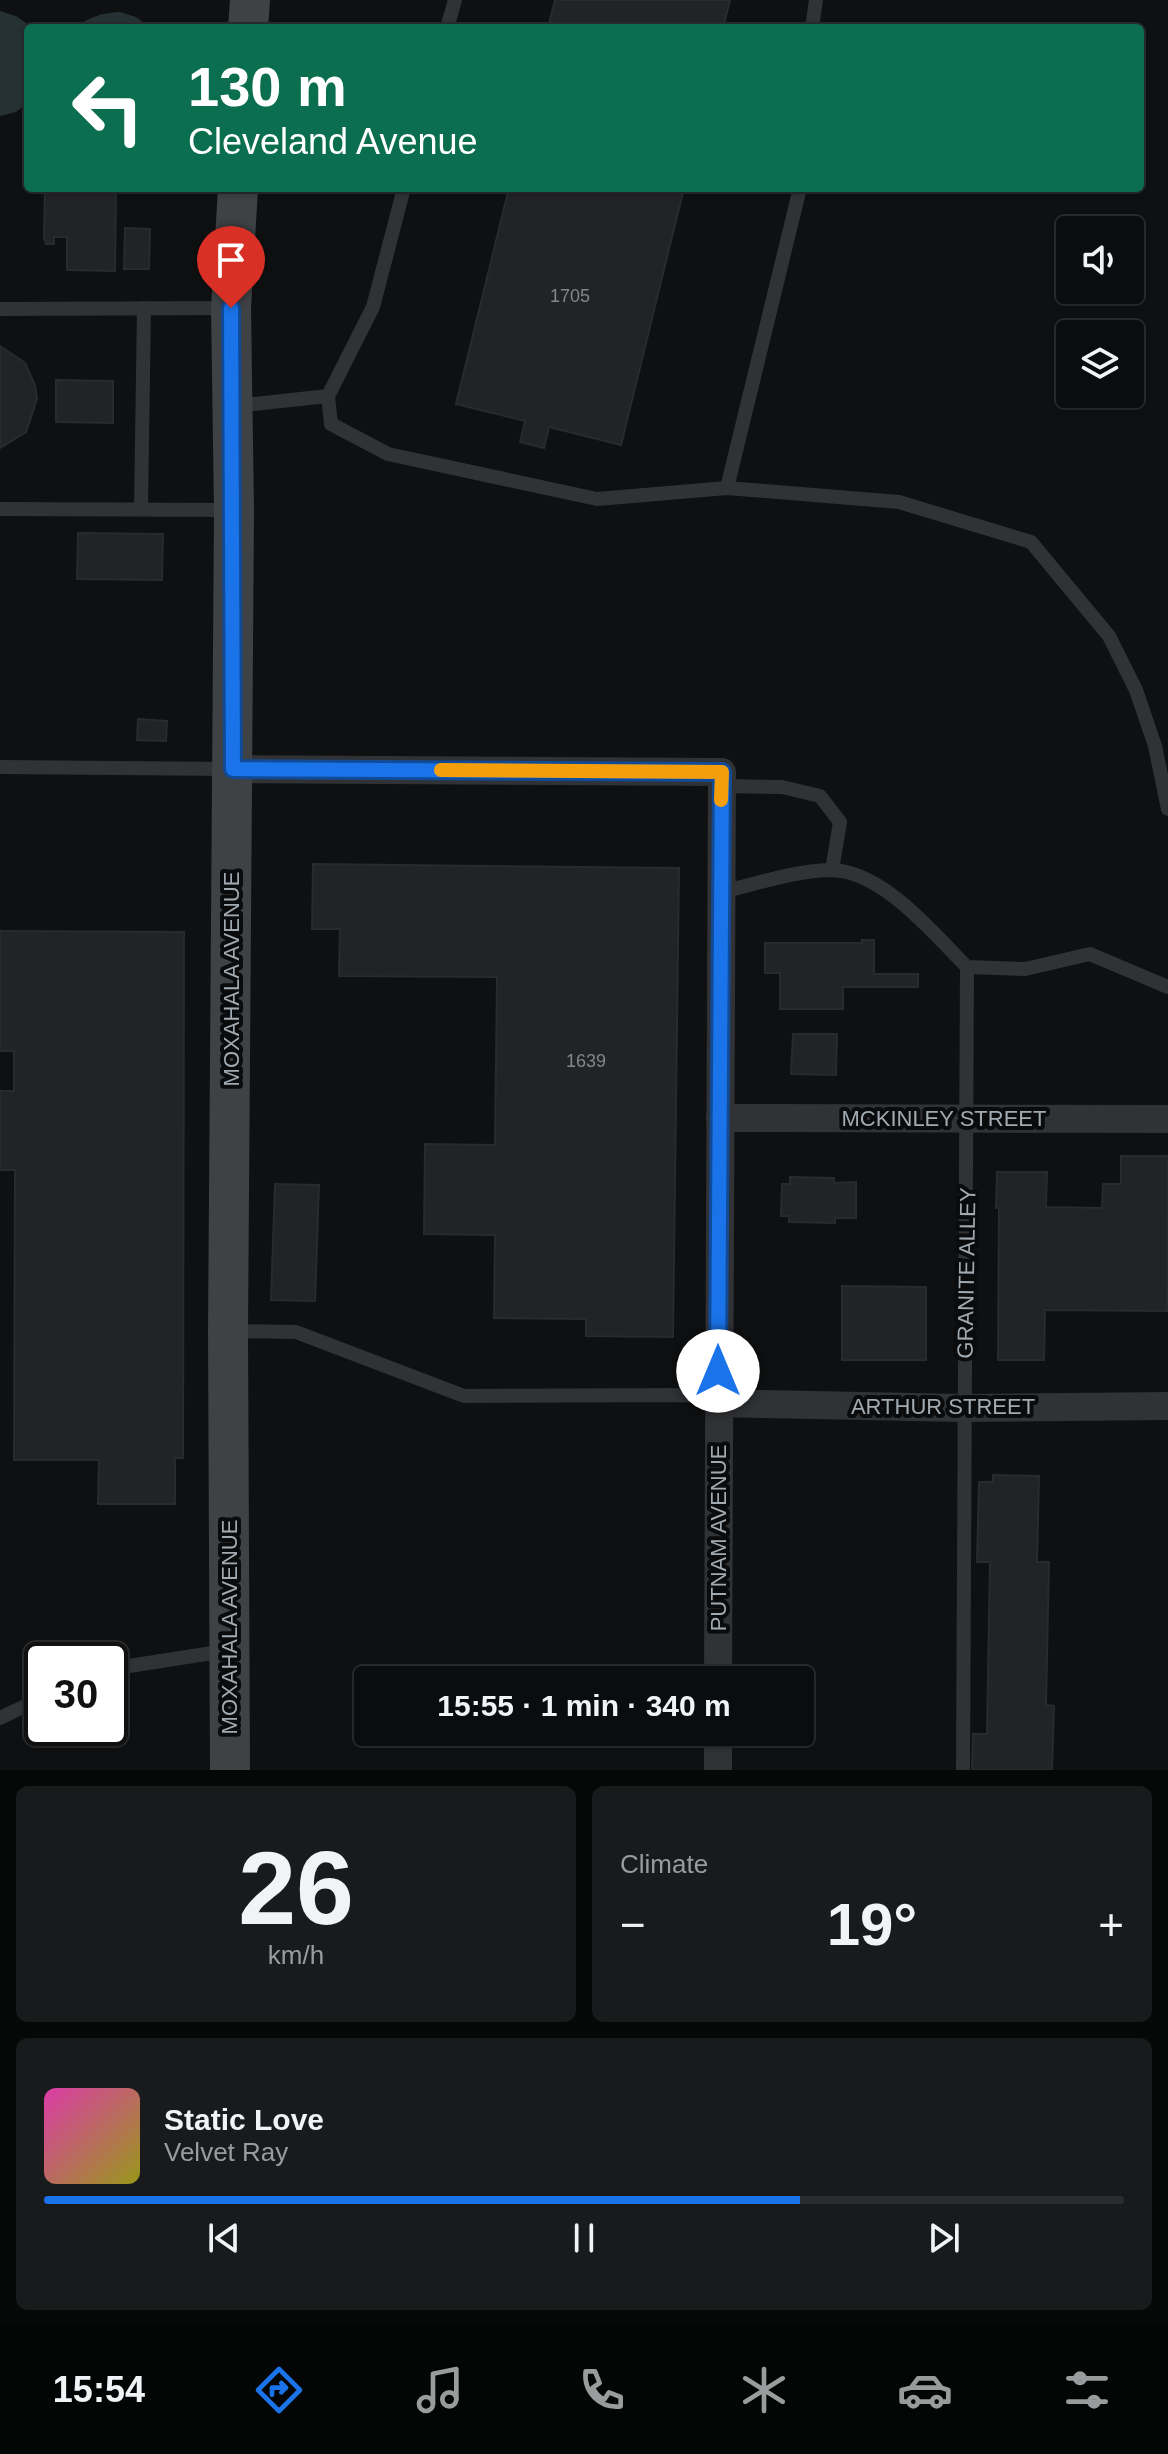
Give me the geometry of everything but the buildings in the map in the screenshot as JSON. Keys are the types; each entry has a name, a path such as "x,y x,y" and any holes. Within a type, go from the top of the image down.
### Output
{"street":[{"path":"248,24 250,0"},
{"name":"MOXAHALA AVENUE","path":"230,1770 228,1331 234,510 231,308 238,192"},
{"path":"233,769 722,779"},
{"name":"PUTNAM AVENUE","path":"718,1666 722,779"},
{"name":"MCKINLEY STREET","path":"720,1118 1168,1119"},
{"name":"ARTHUR STREET","path":"717,1403 964,1408 1168,1406"},
{"path":"718,1746 718,1770"}],"lane":[{"path":"448,24 455,0"},
{"path":"813,24 816,0"},
{"path":"403,192 373,307 328,396 331,424 388,454 597,499 727,488 899,502 1031,542 1109,636 1141,704 1155,746 1168,809"},
{"path":"727,488 799,192"},
{"path":"141,509 144,308"},
{"path":"0,309 231,308"},
{"path":"231,407 328,396"},
{"path":"0,509 234,510"},
{"path":"0,767 233,769"},
{"path":"722,779 820,796 840,822 832,870"},
{"path":"721,892 784,877 832,870 874,882 905,906 967,967 1025,969 1090,954 1168,987"},
{"name":"GRANITE ALLEY","path":"963,1770 967,967"},
{"path":"228,1331 296,1332 464,1396 688,1395 717,1403"},
{"path":"128,1666 230,1651"},
{"path":"0,1718 24,1707"}],"shaded area":[{"path":"0,11 27,24 24,24 24,106 16,112 0,116"},
{"path":"120,12 146,24 82,24 108,13"}],"slow traffic":[{"path":"441,770 722,772 721,800"}],"route":[{"path":"231,308 233,769 722,772 718,1371"}]}
